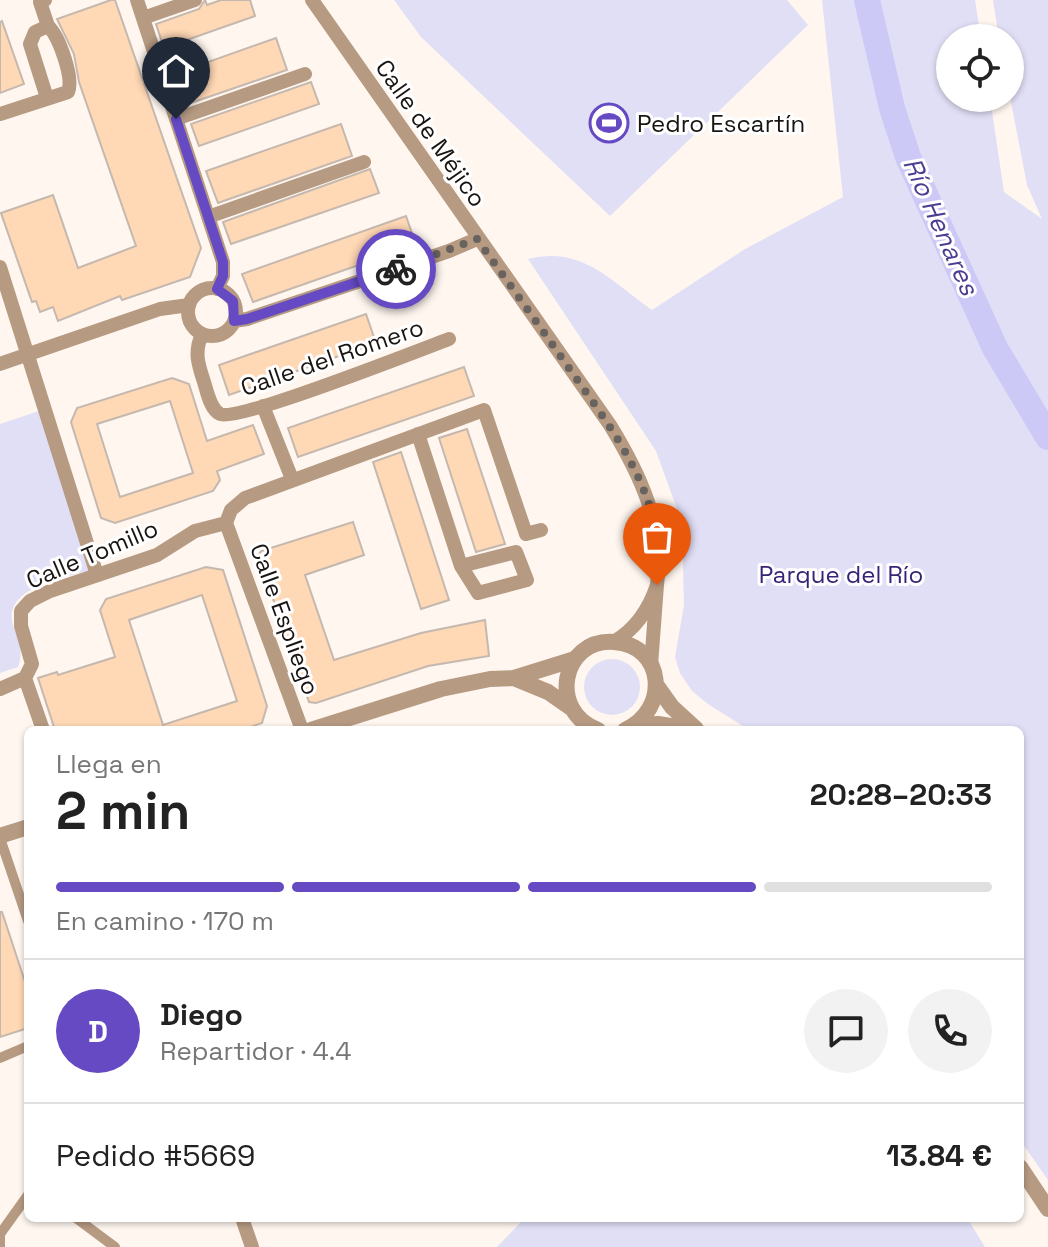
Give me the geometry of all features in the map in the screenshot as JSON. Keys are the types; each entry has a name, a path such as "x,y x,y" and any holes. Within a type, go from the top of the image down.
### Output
{"street":[{"path":"0,114 68,92 70,87 56,36 48,26 40,2 45,0"},
{"path":"137,0 223,262 223,276 217,289"},
{"path":"143,18 195,0"},
{"name":"Calle de Méjico","path":"312,0 610,425 632,461 648,498 659,562 651,665"},
{"path":"47,98 30,44 35,32 48,26"},
{"path":"176,119 305,74"},
{"path":"208,217 364,162"},
{"path":"234,321 233,301 217,289 203,290 189,305 190,322 202,334 221,334 234,321 449,251 477,239"},
{"path":"0,267 97,575"},
{"path":"0,364 160,309 189,305"},
{"name":"Calle del Romero","path":"202,334 197,363 216,411 229,415 263,406 449,339"},
{"path":"263,406 292,479"},
{"path":"226,523 231,510 245,498 484,410 526,534 541,530"},
{"path":"418,434 461,566"},
{"name":"Calle Tomillo","path":"25,678 32,664 21,626 21,611 30,601 50,591 157,555 195,531 226,523"},
{"name":"Calle Espliego","path":"226,523 301,726"},
{"name":"Calle de Méjico","path":"615,641 643,617 657,585"},
{"path":"324,726 441,689 490,679 514,678 575,659 593,645 615,641 636,649 651,665 657,686 672,707 692,726"},
{"path":"571,708 567,698 567,678 575,659"},
{"path":"0,689 25,678 42,726"},
{"path":"514,678 548,692 589,726"},
{"path":"632,726 649,712 657,686"},
{"path":"644,726 671,726"},
{"path":"24,828 0,837 24,909"},
{"path":"0,1058 24,1048"},
{"path":"1024,1173 1048,1209"},
{"path":"0,1247 0,1234 24,1201"},
{"path":"81,1222 115,1247"},
{"path":"243,1222 252,1247"}],"green space":[{"name":"Pedro Escartín","path":"394,0 787,0 808,25 610,216 421,37"},
{"name":"Parque del Río","path":"822,0 975,0 979,24 936,24 936,112 992,112 1004,192 1042,219 1027,185 1013,112 1024,112 1024,24 997,24 993,0 1048,0 1048,1180 1024,1146 1024,726 743,726 692,691 680,673 675,657 684,605 682,532 656,451 528,259 565,257 580,262 609,278 652,310 745,249 843,197"},
{"path":"39,411 91,570 38,586 17,602 12,612 20,646 20,661 18,667 0,673 0,424"},
{"path":"612,659 632,667 640,687 632,707 612,715 592,707 584,687 592,667"},
{"path":"521,1222 969,1222 985,1247 497,1247"}],"building":[{"path":"115,0 201,248 190,277 122,300 120,296 58,321 53,307 40,312 36,301 32,302 1,213 53,195 78,268 136,246 79,82 74,54 57,19"},
{"path":"205,0 207,5 221,0 250,0 255,16 164,48 156,24 199,9"},
{"path":"0,22 24,84 0,93"},
{"path":"276,38 287,70 185,105 174,74"},
{"path":"311,82 319,104 199,146 191,124"},
{"path":"341,124 352,156 218,203 206,171"},
{"path":"370,169 379,193 231,244 223,222"},
{"path":"406,216 416,245 253,302 242,274"},
{"path":"366,314 376,343 229,395 219,365"},
{"path":"464,367 474,396 298,457 288,428"},
{"path":"172,378 189,384 207,441 253,425 264,454 217,471 220,480 213,491 115,523 101,518 71,422 77,408","holes":["170,401 193,473 120,497 97,424"]},
{"path":"467,429 505,544 476,552 439,438"},
{"path":"401,452 449,600 421,609 373,462"},
{"path":"353,522 364,555 305,575 334,660 421,633 485,620 489,656 428,666 316,703 309,702 258,556 261,551"},
{"path":"206,567 223,570 267,706 262,723 253,726 54,726 38,678 115,657 100,610 106,599","holes":["202,595 237,701 163,725 129,620"]},
{"path":"2,912 24,979 24,1029 0,1037"}],"waterway":[{"name":"Río Henares","path":"867,0 892,108 908,157 995,348 1048,437"}],"way so far":[{"path":"396,269 477,239 610,425 632,461 648,498 656,537 659,554 657,585"}],"place":[{"name":"Pedro Escartín","path":"609,123"}],"route":[{"path":"176,119 223,262 223,276 217,289 233,301 234,321 396,269"}]}
